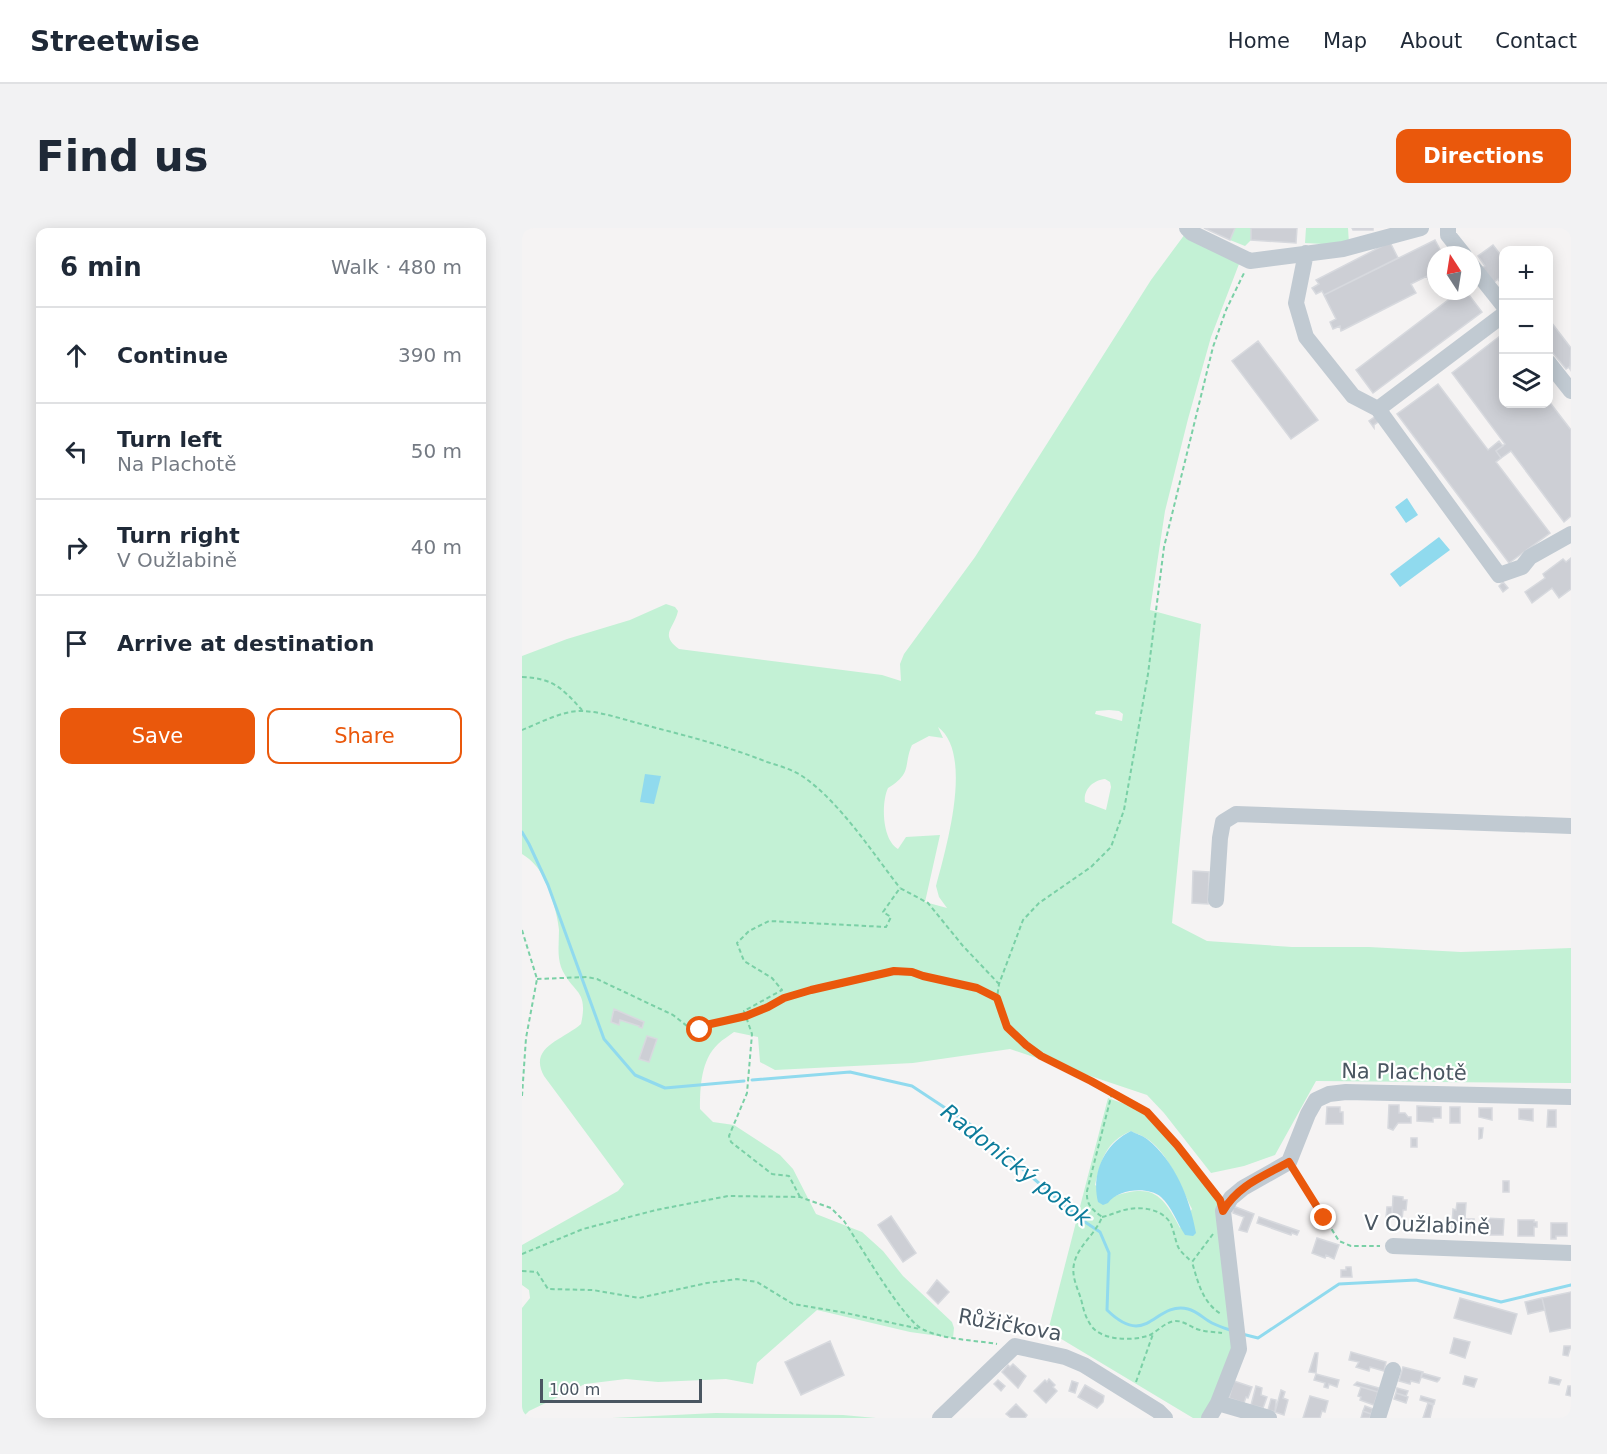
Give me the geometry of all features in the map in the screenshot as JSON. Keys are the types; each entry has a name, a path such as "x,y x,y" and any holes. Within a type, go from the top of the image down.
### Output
{"street":[{"path":"1187,228 1207,241 1250,261 1343,249 1421,228"},
{"path":"1448,228 1448,235 1457,246"},
{"path":"1306,253 1296,303 1306,337 1353,396 1378,409 1499,575 1522,567 1530,557 1571,534"},
{"path":"1481,277 1499,300"},
{"path":"1378,409 1499,318"},
{"path":"1553,368 1571,391"},
{"path":"1216,900 1223,822 1236,814 1571,826"},
{"name":"Na Plachotě","path":"1289,1162 1316,1100 1329,1094 1346,1092 1571,1097"},
{"path":"1209,1418 1218,1403 1239,1349 1223,1211 1231,1198 1243,1188 1289,1162"},
{"name":"V Oužlabině","path":"1393,1245 1571,1253"},
{"path":"940,1418 1015,1346"},
{"name":"Růžičkova","path":"1015,1346 1065,1357 1084,1365 1158,1411 1165,1418"},
{"path":"1378,1418 1393,1370"},
{"path":"1218,1403 1269,1418"}],"path":[{"path":"1223,1211 1220,1200 1177,1145 1147,1112 1041,1056 1026,1045 1007,1027 997,998 999,984 1023,920 1039,903 1091,867 1111,847 1125,810 1148,674 1164,547 1213,347 1226,310 1250,261"},
{"path":"522,676 549,680 564,690 583,711"},
{"path":"522,730 570,712 583,711 718,744 792,771 826,797 861,837 900,888 928,903 963,946 999,984"},
{"path":"522,1254 584,1228 656,1210 728,1196 800,1197 789,1176 772,1174 731,1142 729,1136 747,1092 752,1034 744,1011 782,990 772,978 744,961 737,943 749,931 769,921 886,927 891,917 883,912 900,888"},
{"path":"522,930 537,979 526,1038 522,1096"},
{"path":"537,979 582,977 614,985 673,1015 696,1033 706,1025 746,1016 784,998 894,971 912,972 977,988 997,998"},
{"path":"1102,1217 1090,1208 1086,1200 1112,1093"},
{"name":"V Oužlabině","path":"1289,1162 1339,1241 1351,1246 1393,1245"},
{"name":"Růžičkova","path":"800,1197 831,1208 844,1221 907,1317 922,1330 953,1338 1015,1346"},
{"path":"1138,1208 1160,1212 1168,1216 1178,1249 1192,1262 1202,1294 1237,1328 1199,1330 1175,1321 1168,1323 1153,1334 1136,1339 1113,1337 1095,1330 1089,1322 1073,1272 1076,1257 1102,1217 1138,1208"},
{"path":"1192,1262 1216,1231"},
{"path":"522,1271 537,1272 548,1289 593,1290 639,1298 737,1279 757,1282 793,1304 922,1330"},
{"path":"1131,1395 1153,1334"}],"green space":[{"path":"1235,228 1251,228 1251,240 1245,246 1230,240"},
{"path":"1306,228 1348,228 1349,244 1305,243"},
{"path":"1185,234 1239,264 1211,337 1188,419 1165,511 1150,610 1201,624 1172,923 1207,941 1292,947 1369,947 1461,952 1571,948 1571,1083 1316,1081 1275,1155 1244,1166 1211,1173 1147,1095 1010,1049 913,1063 775,1070 760,1062 758,1037 734,1032 712,1050 708,1058 701,1083 700,1109 713,1122 734,1125 780,1155 793,1169 816,1214 862,1232 883,1251 903,1276 952,1322 953,1338 910,1332 817,1310 757,1363 753,1384 726,1379 658,1382 626,1379 585,1384 529,1411 522,1418 522,1308 530,1298 529,1290 522,1285 522,1245 618,1191 624,1184 544,1076 540,1066 540,1058 544,1051 581,1024 583,1004 581,997 561,967 558,923 548,887 536,866 522,854 522,656 567,639 630,620 666,604 675,607 678,611 669,635 673,644 679,649 882,675 901,681 900,664 904,654 975,557 1151,280","holes":["1109,710 1123,714 1122,721 1095,714 1096,711","938,727 949,740 956,779 951,826 936,886 939,897 947,908 925,902 940,835 906,837 898,849 889,838 884,821 884,803 888,788 896,783 904,773 912,745 929,736 943,738","1105,779 1110,782 1111,787 1106,810 1085,802 1087,790"]},
{"path":"1108,1098 1147,1112 1228,1212 1236,1352 1204,1418 1193,1418 1048,1331","holes":["1131,1131 1144,1137 1160,1150 1178,1180 1192,1209 1180,1228 1168,1207 1155,1194 1137,1191 1112,1197 1095,1185 1106,1153 1115,1141"]},
{"path":"716,1413 843,1415 876,1418 612,1418"}],"water":[{"path":"1407,498 1418,515 1406,523 1395,507"},
{"path":"1439,537 1450,550 1400,587 1390,574"},
{"path":"645,774 661,776 654,804 640,802"},
{"path":"1131,1131 1145,1138 1157,1148 1173,1169 1190,1207 1196,1233 1193,1236 1185,1235 1168,1205 1161,1197 1149,1191 1126,1192 1103,1205 1098,1202 1096,1181 1102,1161 1113,1144"}],"building":[{"path":"1204,228 1235,228 1230,240"},
{"path":"1251,228 1297,228 1296,243 1251,240"},
{"path":"1352,228 1373,228 1373,230 1353,230"},
{"path":"1435,240 1438,246 1427,246 1427,276 1411,284 1416,293 1341,331 1340,326 1333,329 1330,322 1336,319 1324,295"},
{"path":"1390,242 1398,258 1324,295 1322,291 1316,294 1312,288 1319,284 1316,280"},
{"path":"1493,245 1499,253 1499,281 1498,279 1493,283 1482,268 1485,266 1481,260 1481,254"},
{"path":"1448,300 1473,300 1482,312 1373,393 1356,370"},
{"path":"1553,325 1571,348 1570,369 1569,367 1566,369 1553,353"},
{"path":"1499,337 1499,408 1553,407 1571,430 1571,516 1564,522 1511,451 1501,458 1496,451 1505,444 1452,373"},
{"path":"1258,341 1318,420 1291,439 1232,361"},
{"path":"1438,384 1488,450 1499,441 1503,446 1496,451 1501,458 1496,462 1550,533 1509,563 1397,414"},
{"path":"1379,414 1381,420 1374,425 1374,428 1369,421"},
{"path":"1571,558 1571,589 1559,598 1552,588 1532,603 1525,592 1545,578 1543,574 1563,559 1566,562"},
{"path":"1503,582 1508,588 1503,592 1499,586"},
{"path":"1193,871 1209,872 1208,904 1192,903"},
{"path":"614,1009 644,1022 642,1028 620,1020 619,1025 611,1022"},
{"path":"647,1036 657,1039 649,1062 639,1059"},
{"path":"1389,1105 1399,1105 1399,1113 1405,1113 1411,1117 1411,1123 1398,1123 1393,1130 1388,1128"},
{"path":"1417,1106 1441,1107 1441,1118 1433,1118 1433,1122 1417,1121"},
{"path":"1327,1107 1340,1107 1340,1112 1343,1112 1343,1124 1326,1124"},
{"path":"1450,1107 1460,1107 1460,1123 1450,1123"},
{"path":"1479,1108 1492,1108 1492,1120 1479,1117"},
{"path":"1519,1109 1533,1109 1533,1121 1519,1119"},
{"path":"1548,1110 1556,1110 1556,1127 1547,1127"},
{"path":"1479,1128 1483,1128 1482,1138 1479,1139"},
{"path":"1411,1138 1417,1138 1417,1147 1411,1147"},
{"path":"1503,1181 1509,1181 1509,1192 1503,1192"},
{"path":"1393,1196 1407,1200 1402,1220 1392,1219"},
{"path":"1457,1203 1466,1203 1465,1219 1474,1219 1473,1229 1452,1228 1453,1209 1456,1210"},
{"path":"1233,1206 1254,1214 1247,1232 1239,1230 1244,1217 1233,1213"},
{"path":"1387,1207 1392,1207 1392,1218 1386,1218"},
{"path":"891,1216 916,1253 903,1262 878,1225"},
{"path":"1259,1217 1299,1231 1297,1235 1292,1233 1291,1235 1257,1223"},
{"path":"1484,1218 1504,1219 1503,1235 1483,1235"},
{"path":"1518,1220 1537,1222 1537,1227 1534,1227 1534,1236 1518,1236"},
{"path":"1551,1223 1567,1223 1567,1236 1556,1236 1556,1239 1551,1239"},
{"path":"1317,1238 1339,1245 1334,1259 1312,1253"},
{"path":"1346,1267 1351,1267 1352,1277 1341,1277 1341,1270 1346,1270"},
{"path":"937,1280 949,1292 938,1304 927,1293"},
{"path":"1571,1292 1571,1328 1550,1332 1542,1298"},
{"path":"1460,1298 1517,1314 1511,1334 1454,1318"},
{"path":"1542,1298 1545,1310 1528,1314 1525,1302"},
{"path":"1454,1338 1470,1342 1465,1358 1450,1353"},
{"path":"830,1341 844,1375 801,1395 785,1362"},
{"path":"1564,1346 1571,1346 1568,1356 1563,1355"},
{"path":"1351,1352 1386,1362 1384,1371 1370,1367 1369,1371 1356,1367 1359,1362 1349,1360"},
{"path":"1315,1353 1318,1353 1316,1373 1309,1372"},
{"path":"1013,1364 1026,1376 1018,1388 1002,1372 1008,1365 1010,1367"},
{"path":"1403,1367 1423,1372 1419,1383 1411,1381 1410,1384 1399,1381"},
{"path":"1422,1373 1440,1378 1437,1382 1421,1377"},
{"path":"1316,1374 1339,1380 1337,1387 1329,1384 1328,1388 1324,1387 1325,1383 1314,1380"},
{"path":"1465,1376 1477,1379 1474,1387 1463,1384"},
{"path":"1550,1377 1561,1380 1559,1385 1549,1383"},
{"path":"1049,1379 1057,1391 1046,1403 1034,1391"},
{"path":"998,1380 1005,1386 1001,1391 994,1384"},
{"path":"1072,1381 1078,1383 1075,1393 1069,1391"},
{"path":"1234,1381 1252,1387 1244,1403 1229,1398"},
{"path":"1357,1382 1379,1388 1378,1392 1354,1385"},
{"path":"1085,1385 1104,1396 1103,1402 1097,1408 1078,1397"},
{"path":"1256,1386 1262,1388 1261,1395 1267,1397 1263,1408 1251,1405"},
{"path":"1568,1386 1571,1386 1571,1396 1566,1395"},
{"path":"1361,1387 1378,1392 1374,1405 1360,1400 1361,1397 1358,1396"},
{"path":"1397,1388 1408,1391 1406,1396 1396,1393"},
{"path":"1281,1390 1285,1392 1283,1398 1288,1400 1284,1415 1275,1412"},
{"path":"1396,1393 1408,1397 1406,1403 1394,1399"},
{"path":"1310,1396 1328,1401 1325,1412 1322,1411 1320,1418 1303,1418"},
{"path":"1421,1396 1435,1400 1434,1404 1420,1400"},
{"path":"1271,1399 1276,1400 1275,1412 1268,1410"},
{"path":"1428,1403 1433,1405 1430,1418 1423,1418"},
{"path":"1016,1404 1027,1415 1025,1418 1011,1418 1006,1414"},
{"path":"1365,1406 1373,1409 1371,1414 1363,1411"},
{"path":"1363,1411 1371,1414 1370,1418 1361,1418"}],"waterway":[{"name":"Radonický potok","path":"522,832 548,885 604,1039 635,1075 665,1088 744,1081"},
{"name":"Radonický potok","path":"752,1080 850,1072 912,1086 971,1125 1082,1220 1100,1232 1109,1253 1107,1310 1121,1321 1132,1326 1142,1325 1176,1308 1194,1311 1212,1323 1230,1330"},
{"name":"Radonický potok","path":"1242,1334 1258,1338 1339,1284 1416,1280 1501,1302 1571,1285"}],"route":[{"path":"700,1030 706,1025 746,1016 784,998 894,971 912,972 977,988 997,998 1007,1027 1041,1056 1147,1112 1177,1145 1220,1200 1223,1211 1231,1198 1243,1188 1289,1162 1324,1218"}]}
